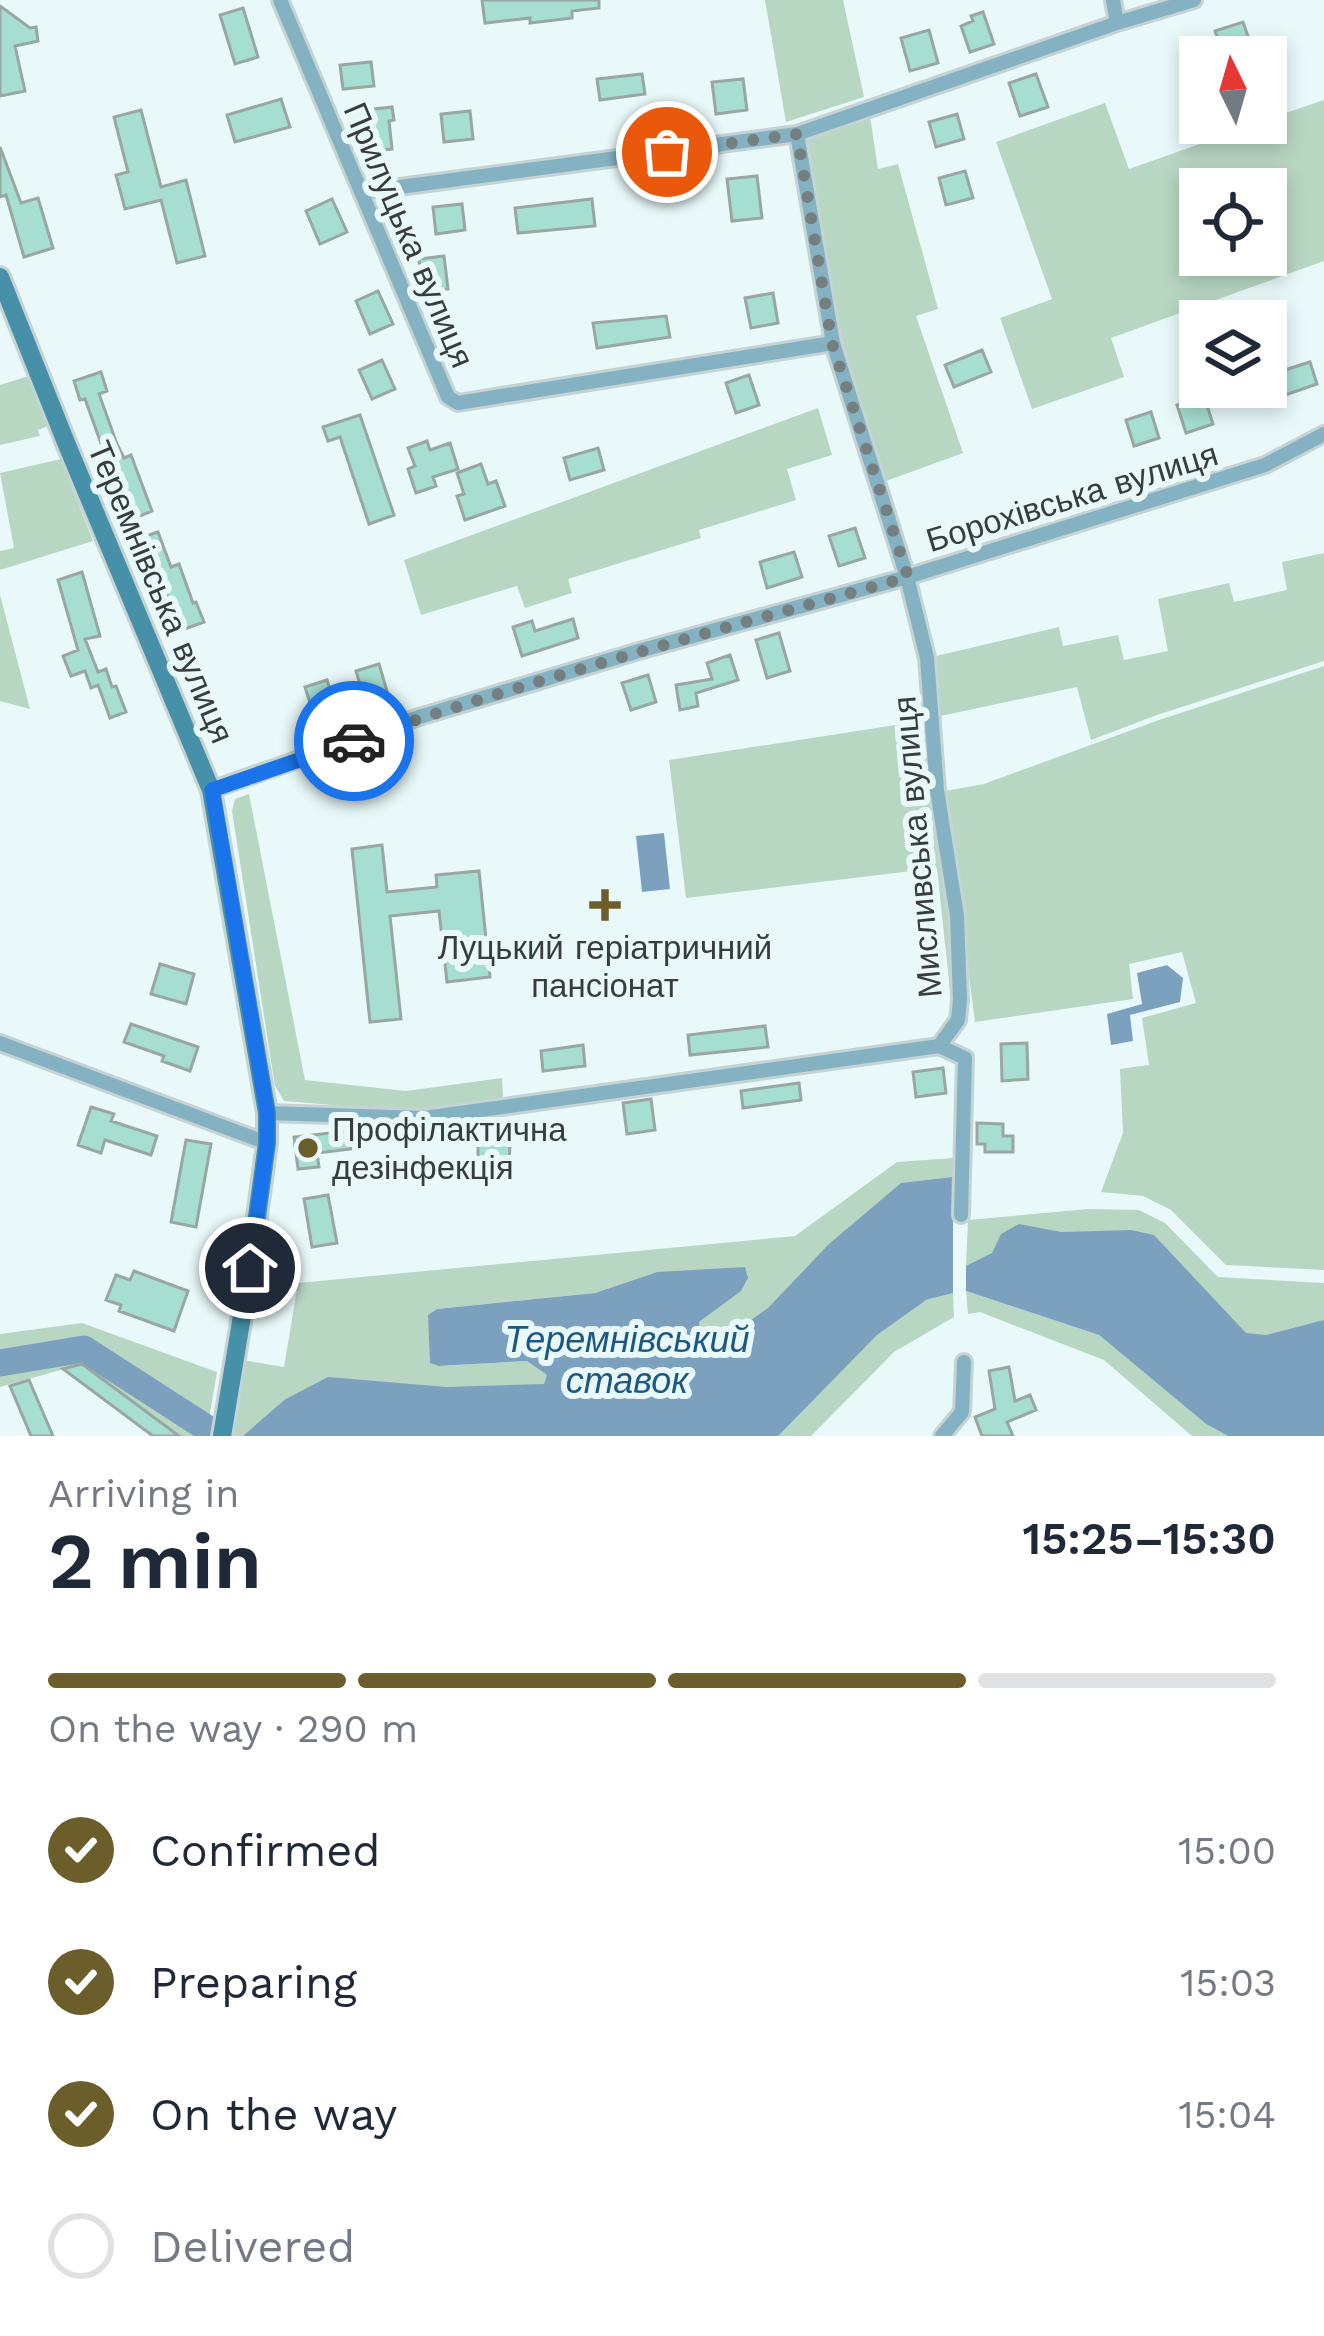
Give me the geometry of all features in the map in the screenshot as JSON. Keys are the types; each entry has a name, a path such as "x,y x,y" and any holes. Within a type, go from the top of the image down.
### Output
{"street":[{"name":"Прилуцька вулиця","path":"280,0 448,397 458,404 832,343"},
{"path":"1113,0 1117,23"},
{"path":"362,192 797,134 1194,0"},
{"name":"Мисливська вулиця","path":"797,134 832,343 908,577 927,658 938,790 957,916 958,1020 939,1046 964,1058 961,1215"},
{"name":"Теремнівська вулиця","path":"0,277 212,790 267,1112 267,1143 222,1436"},
{"name":"Борохівська вулиця","path":"212,790 419,717 908,577 1264,465 1324,434"},
{"path":"0,1043 267,1143"},
{"path":"267,1112 424,1118 939,1046"},
{"path":"942,1436 962,1412 964,1362"}],"green space":[{"path":"765,0 843,0 864,97 786,122"},
{"path":"1324,100 1324,261 1287,274 1287,168 1179,168 1179,276 1283,276 1216,300 1179,300 1179,313 1111,338 1124,377 1032,409 1000,318 1052,299 996,142 1105,103 1129,169 1200,144 1287,144 1287,113"},
{"path":"870,116 878,169 898,164 938,309 916,316 963,453 886,481 838,331 806,139"},
{"path":"29,376 48,426 38,430 40,436 0,445 0,385"},
{"path":"818,408 832,455 787,469 796,500 699,530 701,538 568,579 572,593 525,608 517,586 421,615 404,560"},
{"path":"61,459 93,541 0,570 0,551 14,548 0,473"},
{"path":"1324,553 1324,661 1091,740 1077,687 936,717 932,657 1059,627 1063,646 1118,635 1124,660 1168,651 1158,599 1229,583 1234,602 1287,590 1282,562"},
{"path":"0,595 30,709 0,701"},
{"path":"1324,666 1324,1270 1226,1265 1171,1210 1143,1196 1101,1192 1123,1133 1120,1069 1149,1065 1142,1018 1196,1003 1182,952 1129,964 1133,999 975,1022 945,791 984,784"},
{"path":"915,722 919,748 929,748 952,916 955,1000 950,1015 937,868 686,898 669,760"},
{"path":"249,794 305,1080 406,1091 502,1078 503,1096 498,1103 416,1112 284,1101 275,1086 232,811 235,799"},
{"path":"953,1158 953,1265 710,1349 701,1337 699,1322 740,1291 657,1272 595,1293 437,1309 440,1366 527,1361 548,1375 544,1385 284,1400 243,1436 229,1436 242,1360 284,1367 298,1283 795,1236 897,1162"},
{"path":"1088,1209 1139,1210 1165,1223 1218,1277 1324,1283 1324,1418 966,1266 968,1220"},
{"path":"966,1291 1099,1335 1206,1424 1228,1436 1192,1436 1104,1360 980,1312 968,1314"},
{"path":"953,1293 954,1317 894,1352 811,1436 753,1436 860,1327"},
{"path":"82,1323 217,1372 206,1436 179,1436 82,1364 0,1387 0,1334"}],"water":[{"path":"664,833 670,889 642,892 636,836"},
{"path":"1167,965 1183,978 1180,1002 1130,1015 1133,1041 1111,1045 1107,1014 1142,1004 1137,973"},
{"name":"Теремнівський ставок","path":"953,1177 953,1293 926,1300 877,1335 778,1436 243,1436 284,1400 328,1377 446,1387 544,1384 547,1375 527,1361 430,1363 428,1315 437,1309 595,1293 657,1272 745,1267 748,1278 741,1291 699,1322 701,1337 710,1349 768,1308 829,1244 901,1183"},
{"path":"1019,1224 1061,1232 1131,1230 1154,1235 1246,1333 1266,1335 1324,1320 1324,1436 1228,1436 1206,1424 1099,1335 966,1291 966,1266 992,1253 1001,1234"}],"building":[{"path":"482,0 599,0 599,8 572,11 572,18 485,23"},
{"path":"0,6 30,28 36,27 38,41 15,46 25,91 0,96"},
{"path":"243,8 258,57 235,64 220,15"},
{"path":"983,12 994,44 970,52 961,26"},
{"path":"1243,22 1248,36 1217,36 1215,31"},
{"path":"929,30 938,63 910,71 901,38"},
{"path":"371,62 374,86 343,89 340,65"},
{"path":"642,74 645,94 600,100 597,79"},
{"path":"1036,74 1048,107 1020,116 1009,83"},
{"path":"743,79 747,110 716,114 712,82"},
{"path":"281,99 290,127 235,142 227,115"},
{"path":"392,107 392,149 359,153 348,112"},
{"path":"141,110 161,187 186,180 205,256 177,263 161,200 125,209 116,175 128,172 114,117"},
{"path":"470,111 473,139 444,142 441,114"},
{"path":"957,114 964,139 936,147 929,122"},
{"path":"0,147 21,203 38,198 53,248 24,257 6,195 0,197"},
{"path":"965,171 973,198 946,205 939,178"},
{"path":"757,176 762,218 732,221 727,179"},
{"path":"332,199 347,232 320,244 306,211"},
{"path":"592,199 595,226 518,233 515,208"},
{"path":"462,204 465,230 436,234 433,207"},
{"path":"444,256 448,289 422,292 419,259"},
{"path":"378,291 393,324 370,334 356,301"},
{"path":"773,293 778,323 751,328 745,298"},
{"path":"666,316 670,337 597,348 593,323"},
{"path":"982,350 991,372 954,387 945,365"},
{"path":"382,360 395,389 372,399 359,370"},
{"path":"1310,362 1317,384 1287,394 1287,369"},
{"path":"101,372 107,391 99,394 117,444 124,458 131,455 152,511 133,519 74,381"},
{"path":"749,375 759,405 736,413 726,383"},
{"path":"1177,405 1208,408 1213,424 1186,433"},
{"path":"1151,412 1159,438 1134,446 1126,420"},
{"path":"360,415 394,515 369,524 340,437 328,441 323,427"},
{"path":"427,441 430,450 450,443 458,469 433,477 436,486 416,493 408,469 415,466 408,448"},
{"path":"598,448 604,470 570,480 564,458"},
{"path":"481,464 488,484 496,481 505,506 465,520 457,496 464,494 457,473"},
{"path":"855,528 865,558 839,566 829,536"},
{"path":"158,532 171,567 179,564 204,622 179,631 163,582 152,586 148,576 153,574 140,538"},
{"path":"794,552 802,577 767,588 760,562"},
{"path":"82,572 100,636 85,639 98,672 106,669 126,712 110,718 98,685 91,688 85,671 71,676 63,656 78,650 58,580"},
{"path":"573,619 578,638 522,656 513,627 532,621 535,631"},
{"path":"779,633 790,671 767,678 756,640"},
{"path":"730,655 738,680 696,693 698,706 680,710 676,685 712,679 707,663"},
{"path":"379,664 389,698 366,705 356,671"},
{"path":"648,675 656,702 631,710 622,683"},
{"path":"327,680 337,712 315,719 305,687"},
{"path":"382,845 387,892 437,887 436,875 479,871 490,977 447,982 439,911 390,916 401,1019 370,1022 352,849"},
{"path":"160,964 194,974 186,1004 151,994"},
{"path":"131,1024 198,1047 190,1071 124,1042"},
{"path":"765,1026 768,1047 690,1055 688,1035"},
{"path":"1027,1043 1028,1079 1002,1081 1001,1044"},
{"path":"583,1045 585,1066 543,1071 541,1051"},
{"path":"943,1068 946,1093 916,1097 913,1072"},
{"path":"799,1083 801,1100 743,1108 741,1091"},
{"path":"651,1099 655,1130 627,1134 623,1103"},
{"path":"91,1107 114,1114 111,1121 157,1136 151,1155 105,1140 101,1153 78,1145"},
{"path":"977,1123 1003,1124 1003,1136 1013,1136 1013,1152 985,1152 985,1144 977,1144"},
{"path":"349,1131 351,1149 317,1153 319,1167 298,1169 294,1137"},
{"path":"186,1140 211,1144 196,1227 171,1222"},
{"path":"478,1142 510,1143 509,1167 478,1166"},
{"path":"328,1195 337,1243 312,1247 304,1199"},
{"path":"134,1271 188,1291 174,1331 119,1311 121,1305 106,1300 116,1275 130,1280"},
{"path":"82,1364 179,1436 153,1436 63,1369"},
{"path":"1009,1367 1015,1401 1030,1395 1036,1410 1007,1422 1013,1436 982,1436 975,1417 995,1409 989,1371"},
{"path":"29,1380 53,1436 31,1436 10,1386"}],"waterway":[{"path":"0,1363 84,1349 205,1427"}],"way so far":[{"path":"354,741 595,664 908,577 832,343 797,134 667,152"}],"place":[{"name":"Луцький геріатричний пансіонат","path":"605,905"},
{"name":"Профілактична дезінфекція","path":"308,1148"}],"route":[{"path":"250,1268 267,1112 212,790 354,741"}]}
